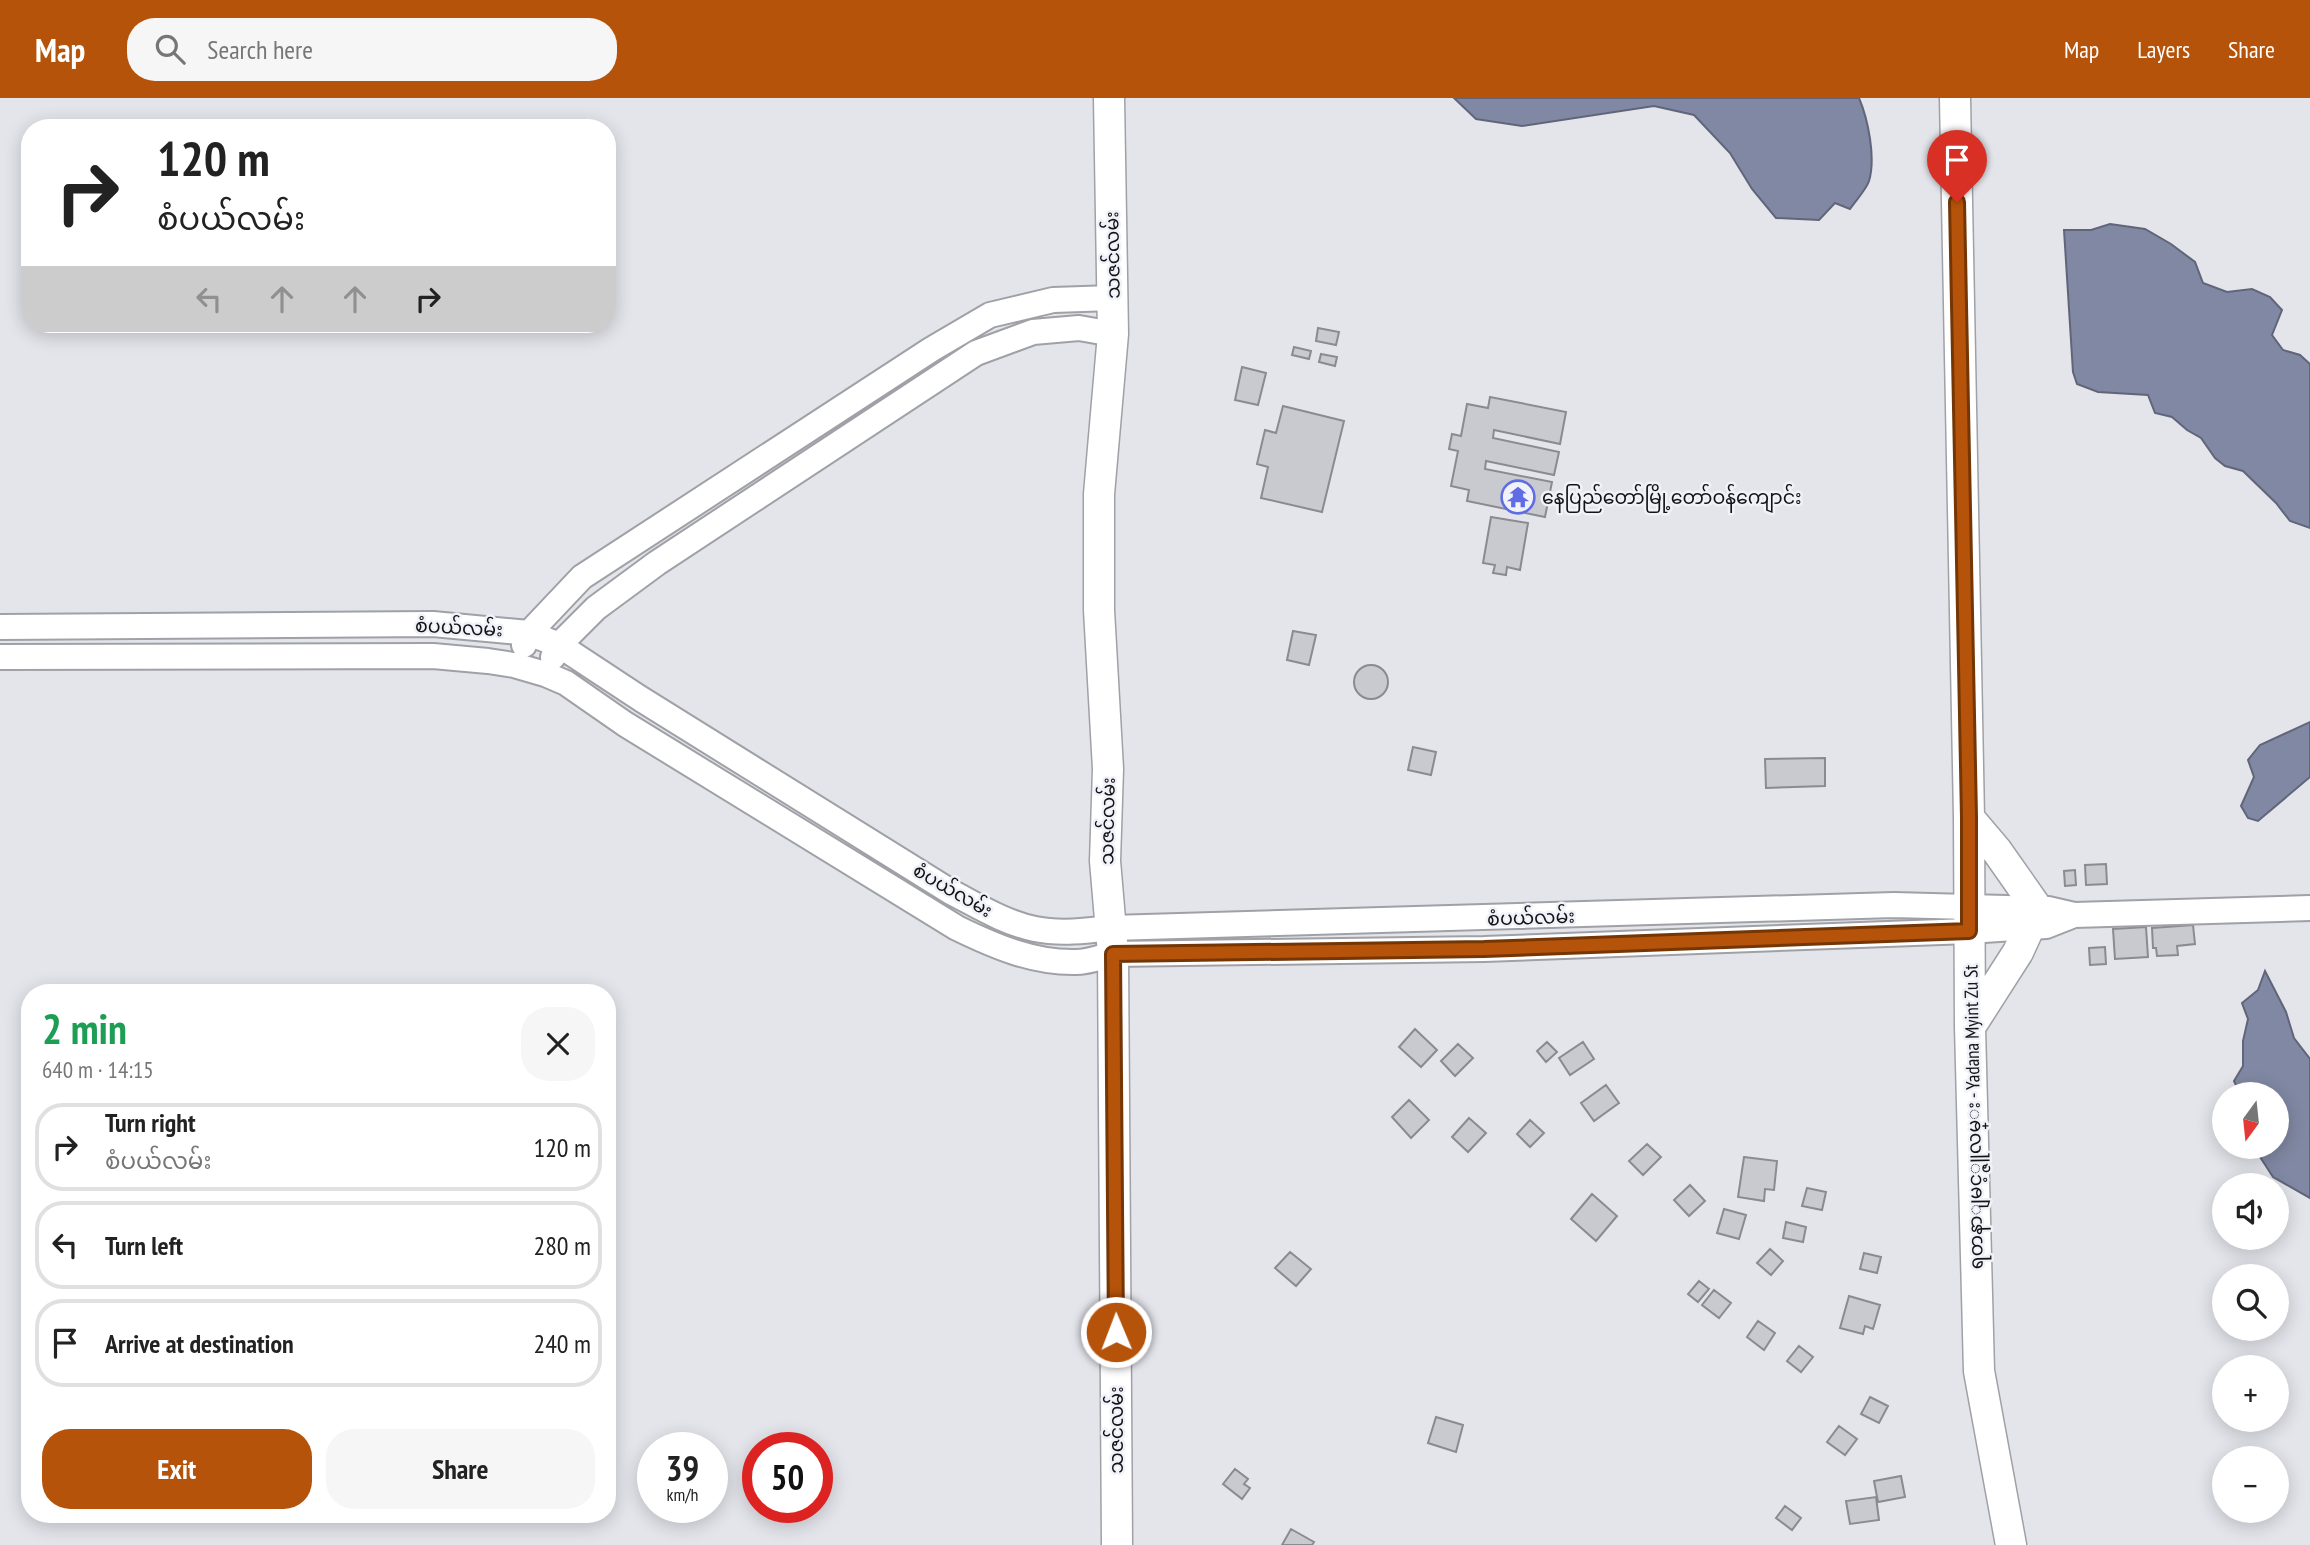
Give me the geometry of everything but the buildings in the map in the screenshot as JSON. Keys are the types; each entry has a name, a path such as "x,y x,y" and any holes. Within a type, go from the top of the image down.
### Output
{"main road":[{"name":"သဇင်လမ်း","path":"1109,98 1113,334 1100,494 1099,597 1108,768 1105,861 1112,941 1117,1545"},
{"name":"ရတနာျမင့္ဇူလမ္း - Yadana Myint Zu St","path":"1955,98 1969,818 1970,1027 1979,1371 2011,1545"},
{"path":"1969,818 1997,851 2033,918 2018,951 1970,1027"}],"street":[{"path":"514,665 529,633 582,578 932,349 990,315 1053,300 1113,298"},
{"path":"545,674 559,645 596,608 657,563 976,354 1032,332 1079,328 1113,334"},
{"name":"စံပယ်လမ်း","path":"0,627 433,624 529,633 559,645 951,892 995,915 1035,929 1076,932 1112,941 1484,949 1969,918 2033,918 2048,909 2074,915 2310,908"},
{"name":"စံပယ်လမ်း","path":"0,657 433,656 514,665 566,683 625,724 957,929 1004,951 1077,962 1112,941"}],"water":[{"path":"1454,98 1859,98 1870,139 1871,172 1868,184 1850,209 1835,203 1819,220 1776,218 1752,189 1730,153 1694,115 1654,106 1522,126 1476,119"},
{"path":"2110,224 2145,229 2171,244 2195,262 2203,283 2227,292 2252,289 2270,297 2282,310 2272,335 2283,350 2300,355 2310,364 2310,528 2290,521 2276,503 2243,471 2225,466 2215,458 2201,438 2172,417 2155,413 2148,395 2098,392 2077,384 2073,372 2064,230 2091,230"},
{"path":"2310,722 2310,777 2258,821 2248,818 2241,806 2254,777 2248,760 2260,745"},
{"path":"2265,971 2286,1012 2294,1038 2310,1059 2310,1198 2289,1186 2289,1173 2270,1173 2261,1159 2289,1159 2289,1082 2234,1081 2243,1066 2243,1041 2248,1019 2242,1003 2258,990"}],"place":[{"name":"နေပြည်တော်မြို့တော်ဝန်ကျောင်း","path":"1518,497"}],"route":[{"path":"1116,1332 1113,954 1484,949 1969,931 1957,202"}]}
